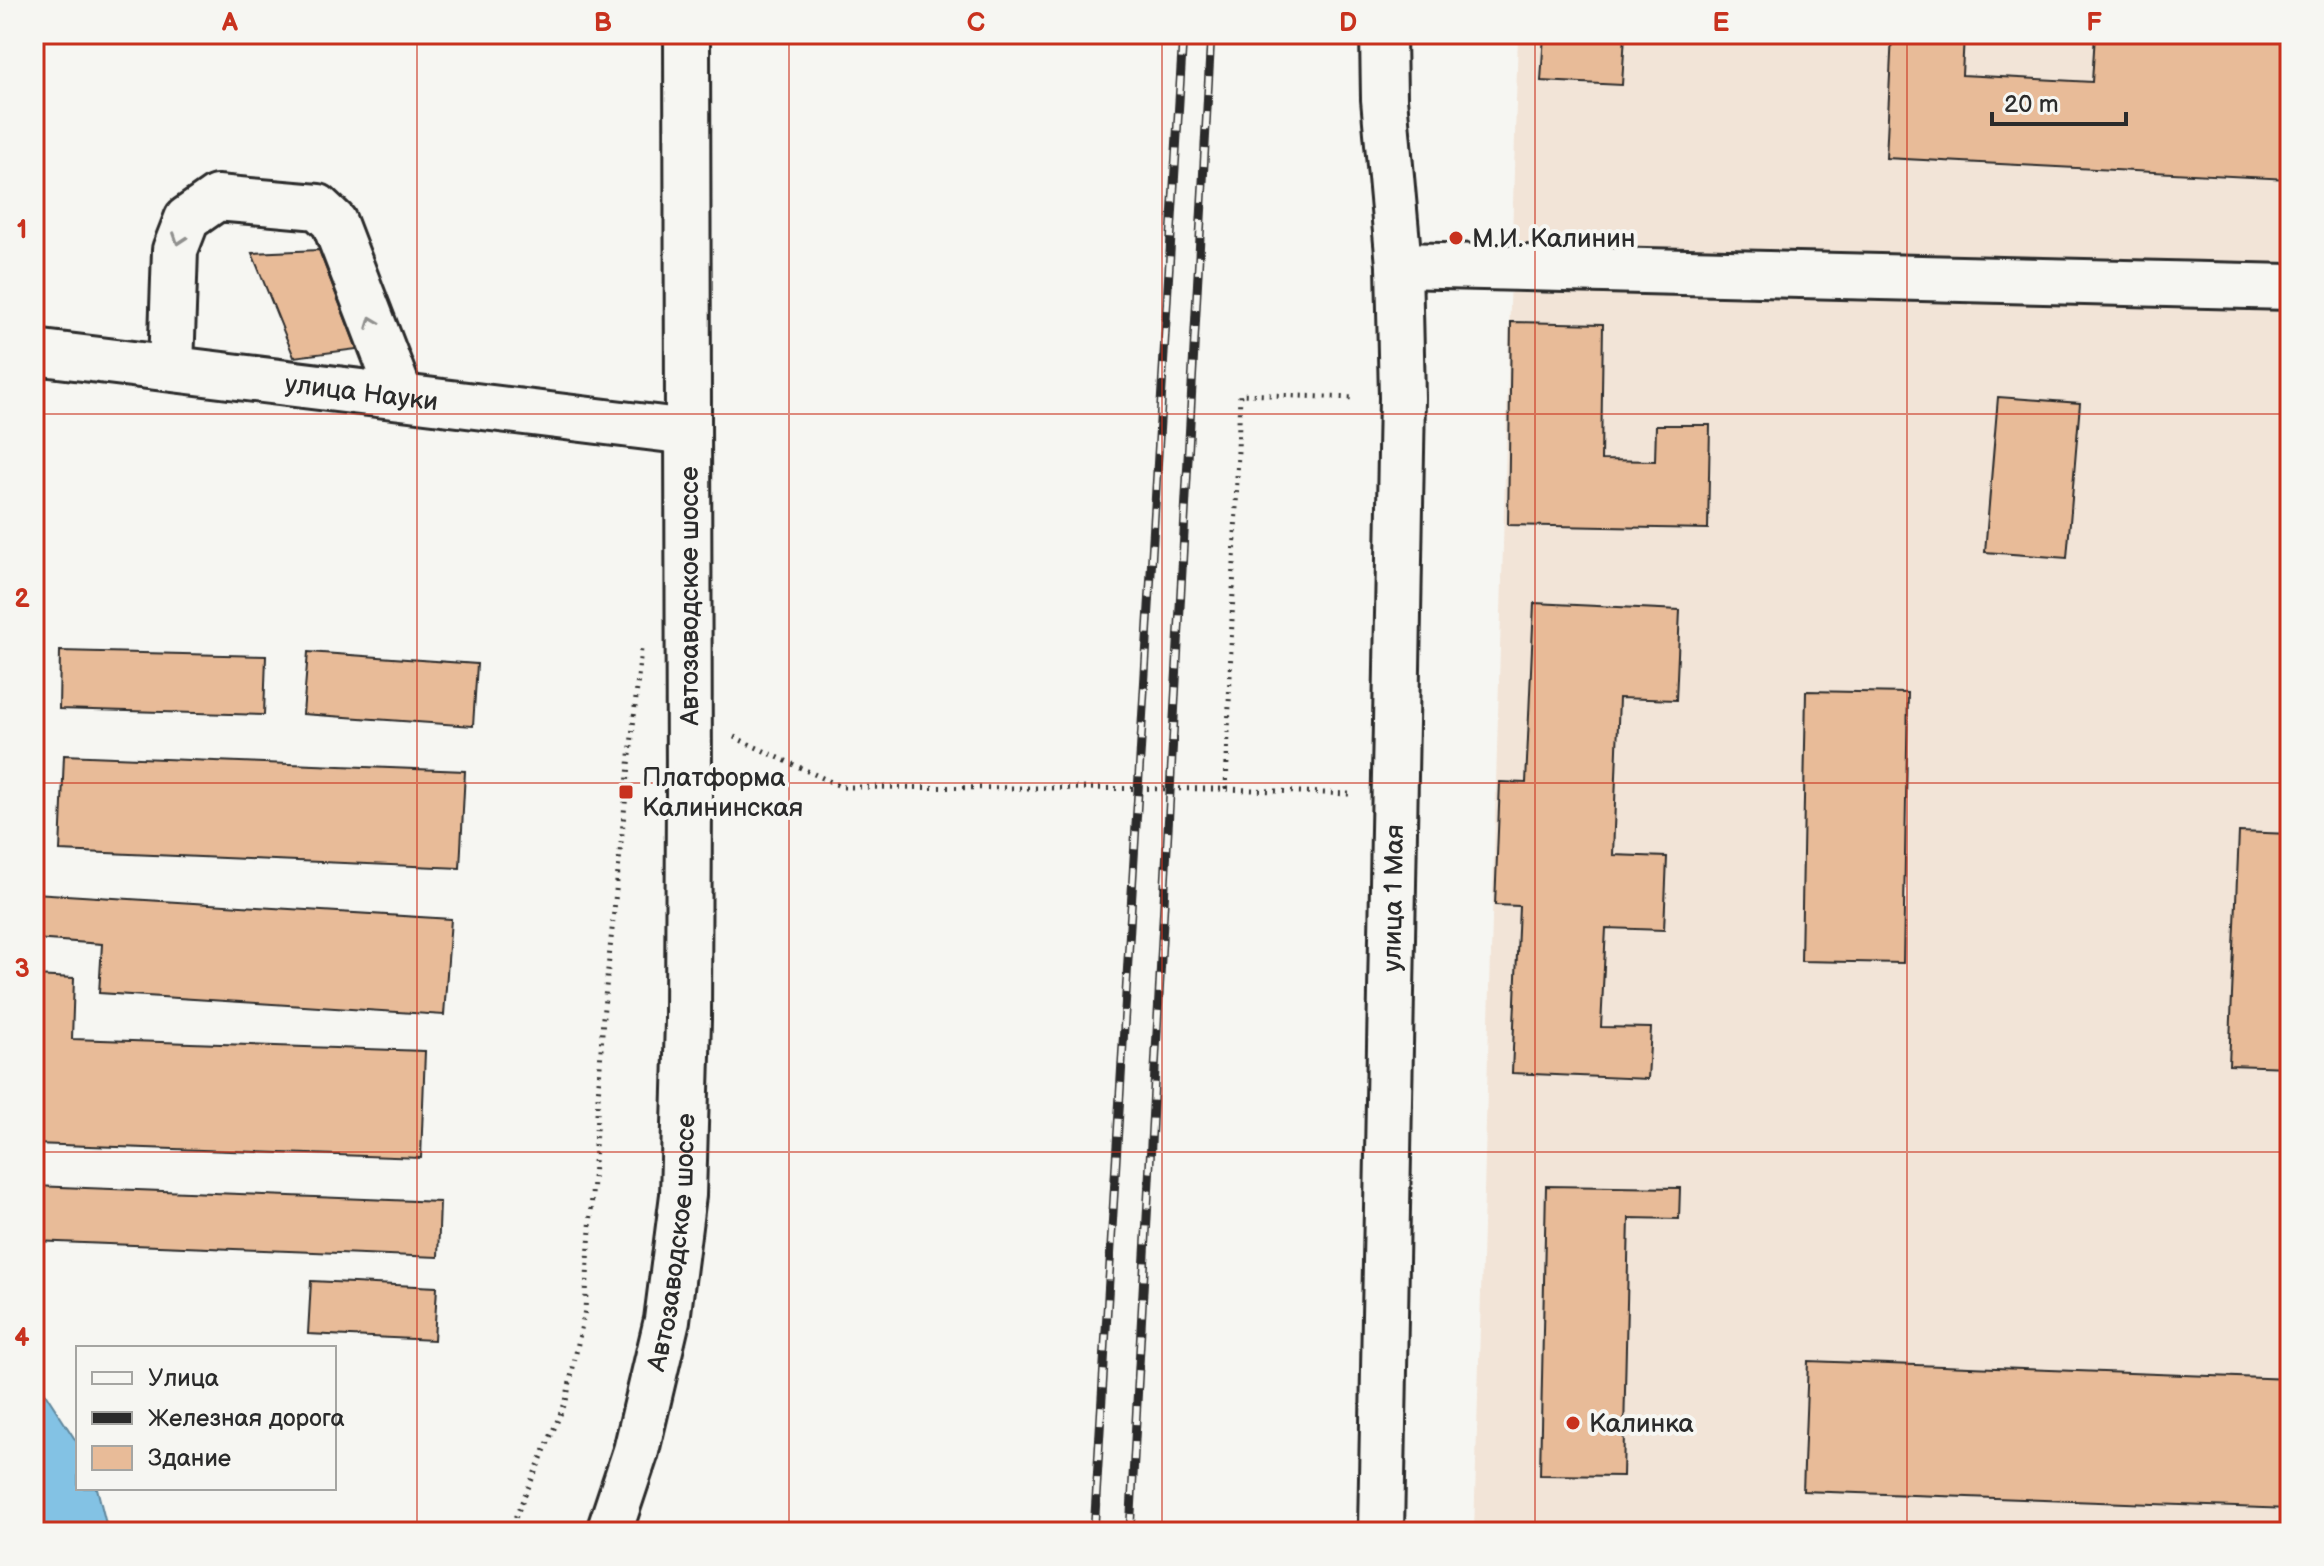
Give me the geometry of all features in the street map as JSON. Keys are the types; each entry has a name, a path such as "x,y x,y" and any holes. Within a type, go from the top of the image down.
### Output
{"main road":[{"name":"Автозаводское шоссе","path":"609,1532 636,1451 667,1320 683,1195 688,1020 687,34"},
{"name":"улица 1 Мая","path":"1381,1532 1402,398 1399,265 1384,99 1383,34"},
{"path":"171,367 175,250 187,219 217,198 318,207 334,222 400,394"},
{"path":"1399,265 2290,287"},
{"name":"улица Науки","path":"34,352 400,394 688,432"}],"path":[{"path":"1226,789 1240,394 1356,398"},
{"path":"509,1532 566,1401 585,1310 603,1017 641,647"},
{"path":"734,721 734,737 842,787 1226,789 1353,794"}],"shaded area":[{"path":"1518,34 2290,34 2290,1532 1474,1532"}],"water":[{"path":"34,1376 76,1441 76,1490 98,1490 108,1532 34,1532"}],"building":[{"path":"1544,34 1625,34 1622,85 1541,81"},
{"path":"1892,34 1964,34 1962,75 2092,82 2095,34 2290,34 2288,179 1886,158"},
{"path":"319,250 357,349 294,357 252,253"},
{"path":"1511,322 1603,324 1601,460 1655,461 1656,425 1710,425 1708,529 1508,525"},
{"path":"1998,397 2080,403 2067,558 1985,552"},
{"path":"1534,603 1680,610 1676,700 1619,698 1613,855 1667,857 1664,930 1606,928 1601,1027 1651,1028 1648,1079 1512,1073 1519,906 1495,905 1500,782 1526,783"},
{"path":"60,651 266,656 264,715 59,709"},
{"path":"308,652 477,664 473,726 303,714"},
{"path":"1806,691 1908,693 1903,963 1801,961"},
{"path":"64,755 465,771 460,868 60,851"},
{"path":"2239,832 2290,834 2290,1067 2229,1065"},
{"path":"34,893 451,919 444,1015 99,993 102,944 34,939"},
{"path":"34,976 74,978 72,1039 425,1051 421,1158 34,1144"},
{"path":"34,1186 440,1202 438,1257 34,1241"},
{"path":"1546,1186 1680,1188 1679,1219 1629,1218 1623,1476 1540,1475"},
{"path":"311,1281 437,1287 434,1340 308,1334"},
{"path":"1808,1361 2290,1379 2290,1509 1803,1491"}],"railway":[{"path":"1094,1532 1183,34"},
{"path":"1130,1532 1211,34"}],"place":[{"name":"М.И. Калинин","path":"1456,238"},
{"name":"Платформа Калининская","path":"626,792"},
{"name":"Калинка","path":"1573,1423"}]}
